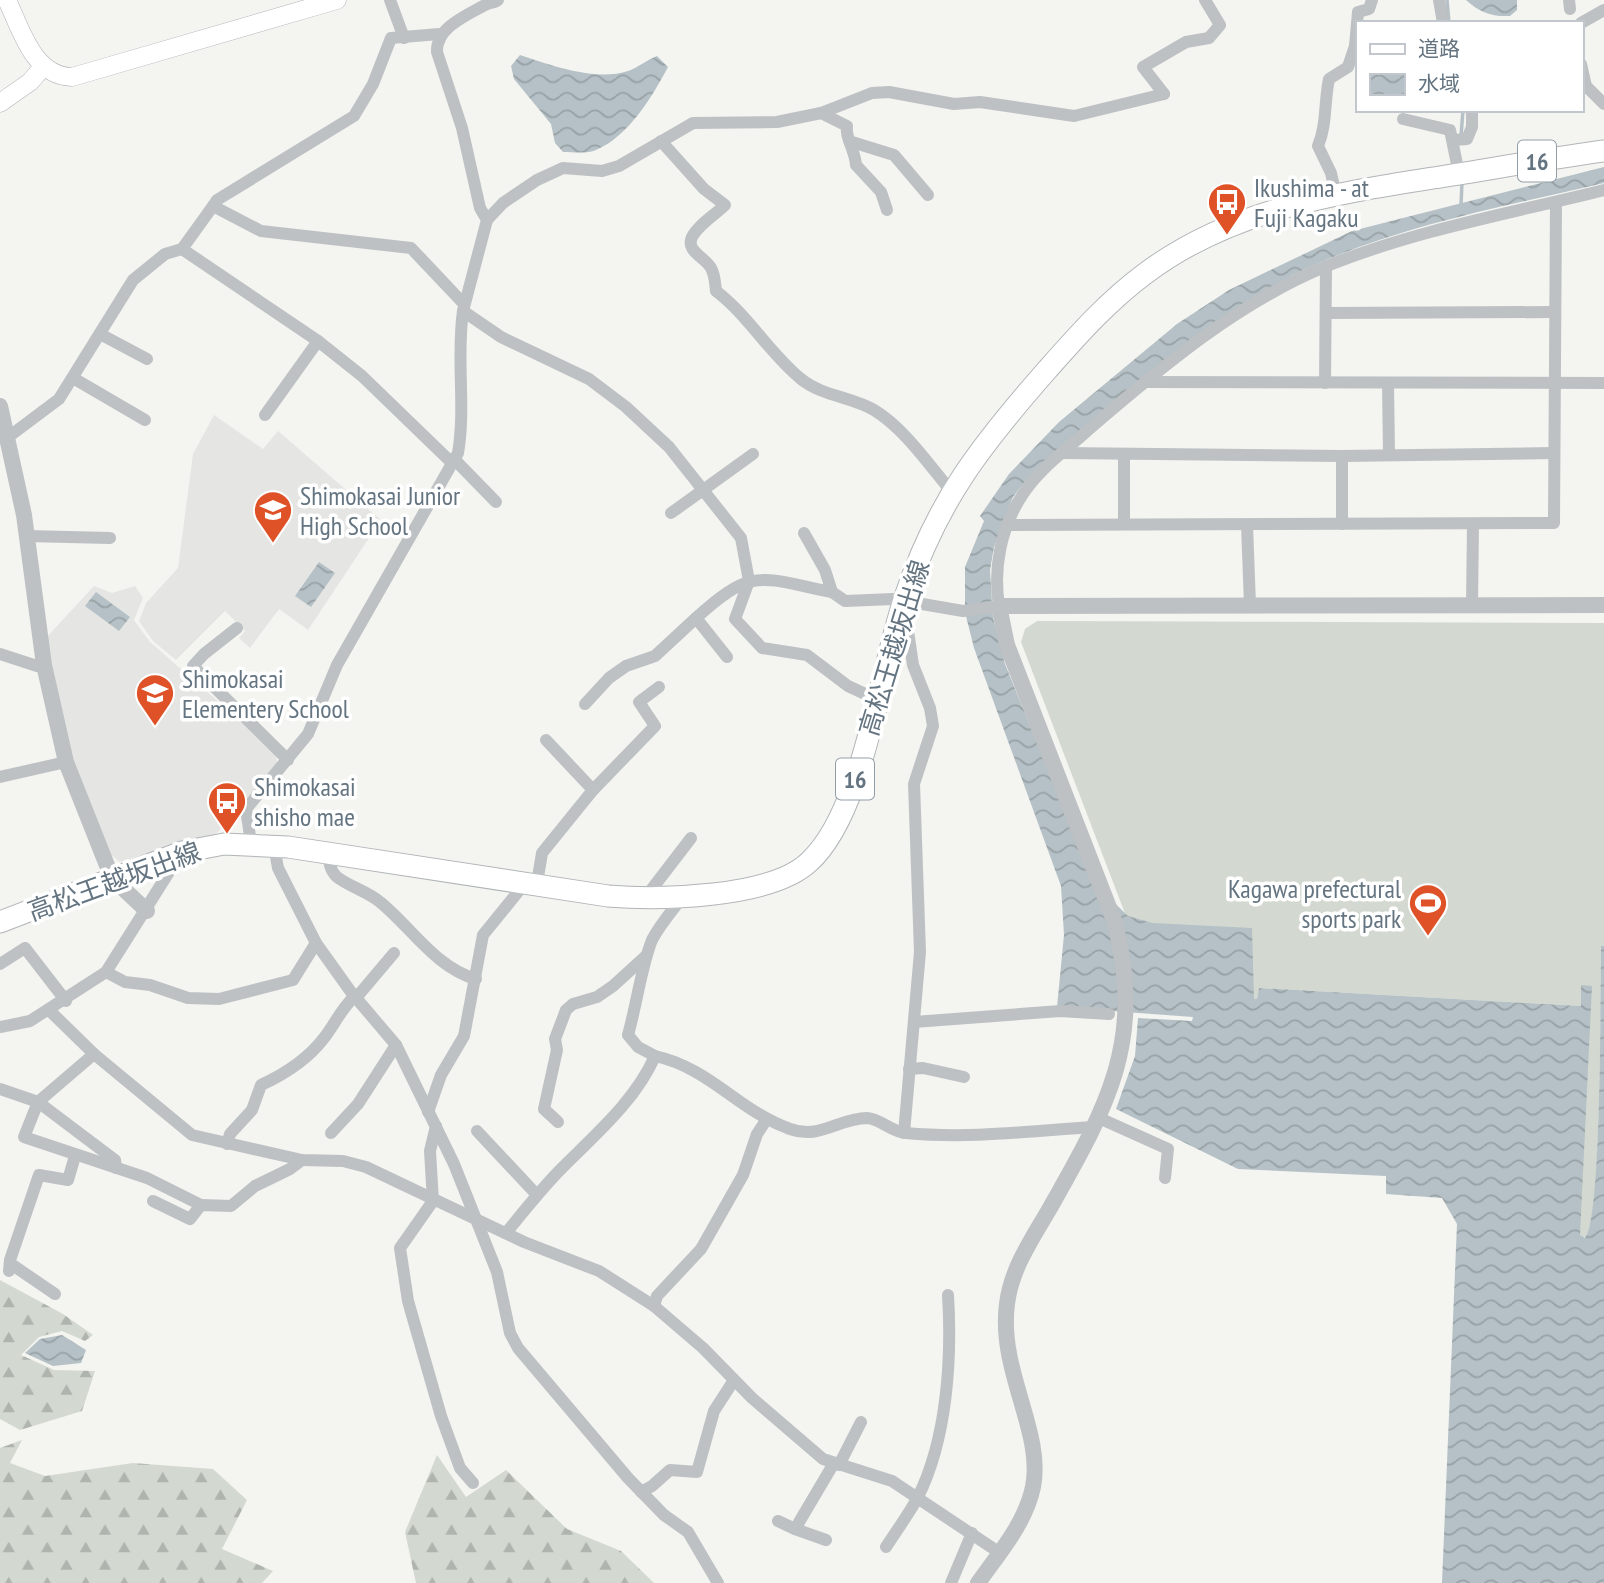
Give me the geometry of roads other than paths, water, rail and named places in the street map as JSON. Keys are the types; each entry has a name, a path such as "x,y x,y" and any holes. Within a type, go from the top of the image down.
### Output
{"main road":[{"path":"7,0 43,67 63,77 79,76 337,0"},
{"path":"0,103 30,82 43,67"},
{"name":"高松王越坂出線","path":"0,921 182,852 225,844 251,843 328,853 645,899 772,883 794,875 810,861 839,822 852,792 903,601 951,491 1002,421 1118,294 1160,263 1236,223 1272,210 1336,195 1604,151"}],"street":[{"path":"390,0 404,38"},
{"path":"7,438 59,400 133,280 165,254 182,249 216,200 354,116 373,84 391,38 439,34 488,3 498,3 498,0"},
{"path":"251,843 246,809 308,734 337,665 453,461 461,433 460,336 463,307 487,220 510,197 563,168 602,171 619,166 693,123 778,122 821,113 872,93 889,92 954,104 980,102 1018,110 1074,116 1150,98 1164,94 1143,67 1186,43 1209,38 1220,25 1205,0"},
{"path":"1357,21 1358,12 1369,9 1372,0"},
{"path":"1439,0 1443,21"},
{"path":"1583,22 1604,10"},
{"path":"439,34 437,52 462,128 480,208 487,220"},
{"path":"1336,195 1331,173 1318,146 1325,129 1324,104 1329,79 1348,67 1356,35"},
{"path":"1583,73 1586,86 1604,104"},
{"path":"1454,140 1467,139 1472,127 1472,112"},
{"path":"821,113 847,126 846,136 852,142 894,155 928,195"},
{"path":"1402,119 1450,131 1464,173"},
{"path":"661,141 704,189 725,205 692,237 691,244 695,253 704,258 712,269 716,291 735,305 763,341 801,379 877,411 951,491"},
{"path":"852,142 856,165 881,192 887,210"},
{"path":"1222,189 1236,223"},
{"path":"978,1583 1020,1524 1034,1475 1031,1440 1007,1350 1007,1302 1021,1259 1098,1118 1123,1048 1127,996 1122,951 1099,876 1007,645 996,607 996,582 1007,525 1034,478 1145,382 1240,313 1326,266 1460,224 1604,190"},
{"path":"1007,525 1554,523 1556,202"},
{"path":"212,206 261,231 411,248 463,307 501,337 589,379 657,435 705,490 741,538 749,580 735,619 754,642 762,648 807,655 848,687 876,699"},
{"path":"182,249 318,341 362,376 496,502"},
{"path":"1325,383 1326,266"},
{"path":"1326,313 1554,312"},
{"path":"100,334 147,359"},
{"path":"265,415 318,341"},
{"path":"73,378 145,421"},
{"path":"1145,382 1604,383"},
{"path":"1388,383 1389,455"},
{"path":"0,406 26,536 44,665 66,762 112,878 147,911"},
{"path":"1062,453 1124,456 1554,453"},
{"path":"671,513 753,454"},
{"path":"1124,456 1124,523"},
{"path":"1342,456 1342,524"},
{"path":"1472,605 1473,524"},
{"path":"1247,525 1250,605"},
{"path":"804,533 825,570 832,592"},
{"path":"26,536 110,538"},
{"path":"585,704 609,678 626,666 655,656 725,592 749,580 782,581 832,592 845,601 903,601 963,611 996,607 1604,605"},
{"path":"903,601 913,665 930,708 933,726 914,783 919,952 904,1133"},
{"path":"696,618 727,657"},
{"path":"237,628 193,666 288,760"},
{"path":"0,654 37,666 44,665"},
{"path":"428,1112 441,1075 464,1036 483,935 531,882 542,853 593,790 655,726 639,702 659,687"},
{"path":"546,740 593,790"},
{"path":"0,777 66,762"},
{"path":"645,899 691,838"},
{"path":"274,846 278,868 316,943 355,998 396,1045 436,1126 497,1272 510,1333 517,1348 641,1492 664,1515 688,1532 718,1583"},
{"path":"0,1027 30,1021 65,1001 106,972 182,852"},
{"path":"328,853 329,865 336,876 379,901 410,933 460,975 476,979"},
{"path":"684,895 658,929 646,956 641,991 628,1035 638,1047 702,1073 767,1119 801,1133 816,1133 859,1119 871,1118 888,1130 904,1133 974,1136 1098,1118 1168,1149 1165,1178"},
{"path":"106,972 125,982 150,985 188,998 219,999 293,980 316,943"},
{"path":"0,964 25,948 65,1001"},
{"path":"227,1144 230,1134 252,1110 261,1085 297,1065 324,1040 345,1006 394,953"},
{"path":"558,1122 544,1109 557,1050 555,1039 566,1010 605,992 646,956"},
{"path":"50,1010 94,1054 177,1125 204,1140 302,1160 343,1161 366,1167 433,1201 599,1271 654,1306 823,1459 892,1481 1000,1553"},
{"path":"914,1022 1060,1011 1109,1014"},
{"path":"331,1133 358,1104 396,1045"},
{"path":"94,1054 38,1102 24,1137 147,1178 201,1205 231,1206 255,1186 290,1170 302,1160"},
{"path":"506,1233 537,1195 610,1120 649,1070 655,1056"},
{"path":"909,1069 923,1068 964,1077"},
{"path":"0,1088 38,1102 115,1160 116,1168"},
{"path":"654,1306 657,1296 701,1249 743,1175 757,1134 767,1119"},
{"path":"436,1126 430,1151 433,1201 400,1248 405,1266 408,1301 441,1416 460,1468 473,1483"},
{"path":"477,1131 537,1195"},
{"path":"7,1267 38,1175 68,1180 75,1156"},
{"path":"153,1201 190,1219 201,1205"},
{"path":"7,1267 28,1284"},
{"path":"7,1267 55,1294"},
{"path":"886,1547 917,1497 937,1444 947,1383 948,1295"},
{"path":"641,1492 670,1470 697,1472 714,1411 734,1380"},
{"path":"795,1528 861,1422"},
{"path":"778,1521 826,1540"},
{"path":"951,1583 972,1533"}],"water":[{"path":"1466,0 1517,0 1517,10 1510,16 1497,16 1481,11"},
{"path":"520,55 559,67 602,75 628,71 657,56 668,67 647,103 629,125 608,144 592,151 563,152 555,143 551,124 514,79 511,66"},
{"path":"1604,167 1604,183 1445,220 1367,244 1291,276 1026,480 1013,497 994,547 990,570 993,618 1005,664 1094,883 1128,916 1153,923 1252,928 1254,999 1257,999 1259,988 1581,1006 1581,985 1592,986 1580,1235 1585,1238 1591,1222 1595,1191 1601,946 1604,946 1604,1583 1442,1583 1457,1224 1442,1198 1386,1194 1386,1176 1238,1169 1116,1109 1135,1056 1138,1018 1192,1021 1193,1017 1057,1007 1064,935 1061,886 974,648 965,612 965,567 984,521 980,516 1009,474 1059,422 1177,324 1229,290 1352,231"},
{"path":"319,562 335,573 311,607 295,596"},
{"path":"96,592 130,617 119,631 85,606"},
{"path":"62,1335 86,1350 81,1363 53,1366 25,1353 40,1339"}],"waterway":[{"path":"1447,0 1449,21"},
{"path":"1461,136 1463,112"},
{"path":"1461,205 1462,182"}],"place":[{"name":"Ikushima - at Fuji Kagaku","path":"1227,236"},
{"name":"Shimokasai Junior High School","path":"273,544"},
{"name":"Shimokasai Elementery School","path":"155,727"},
{"name":"Shimokasai shisho mae","path":"227,835"},
{"name":"Kagawa prefectural sports park","path":"1428,937"}]}
